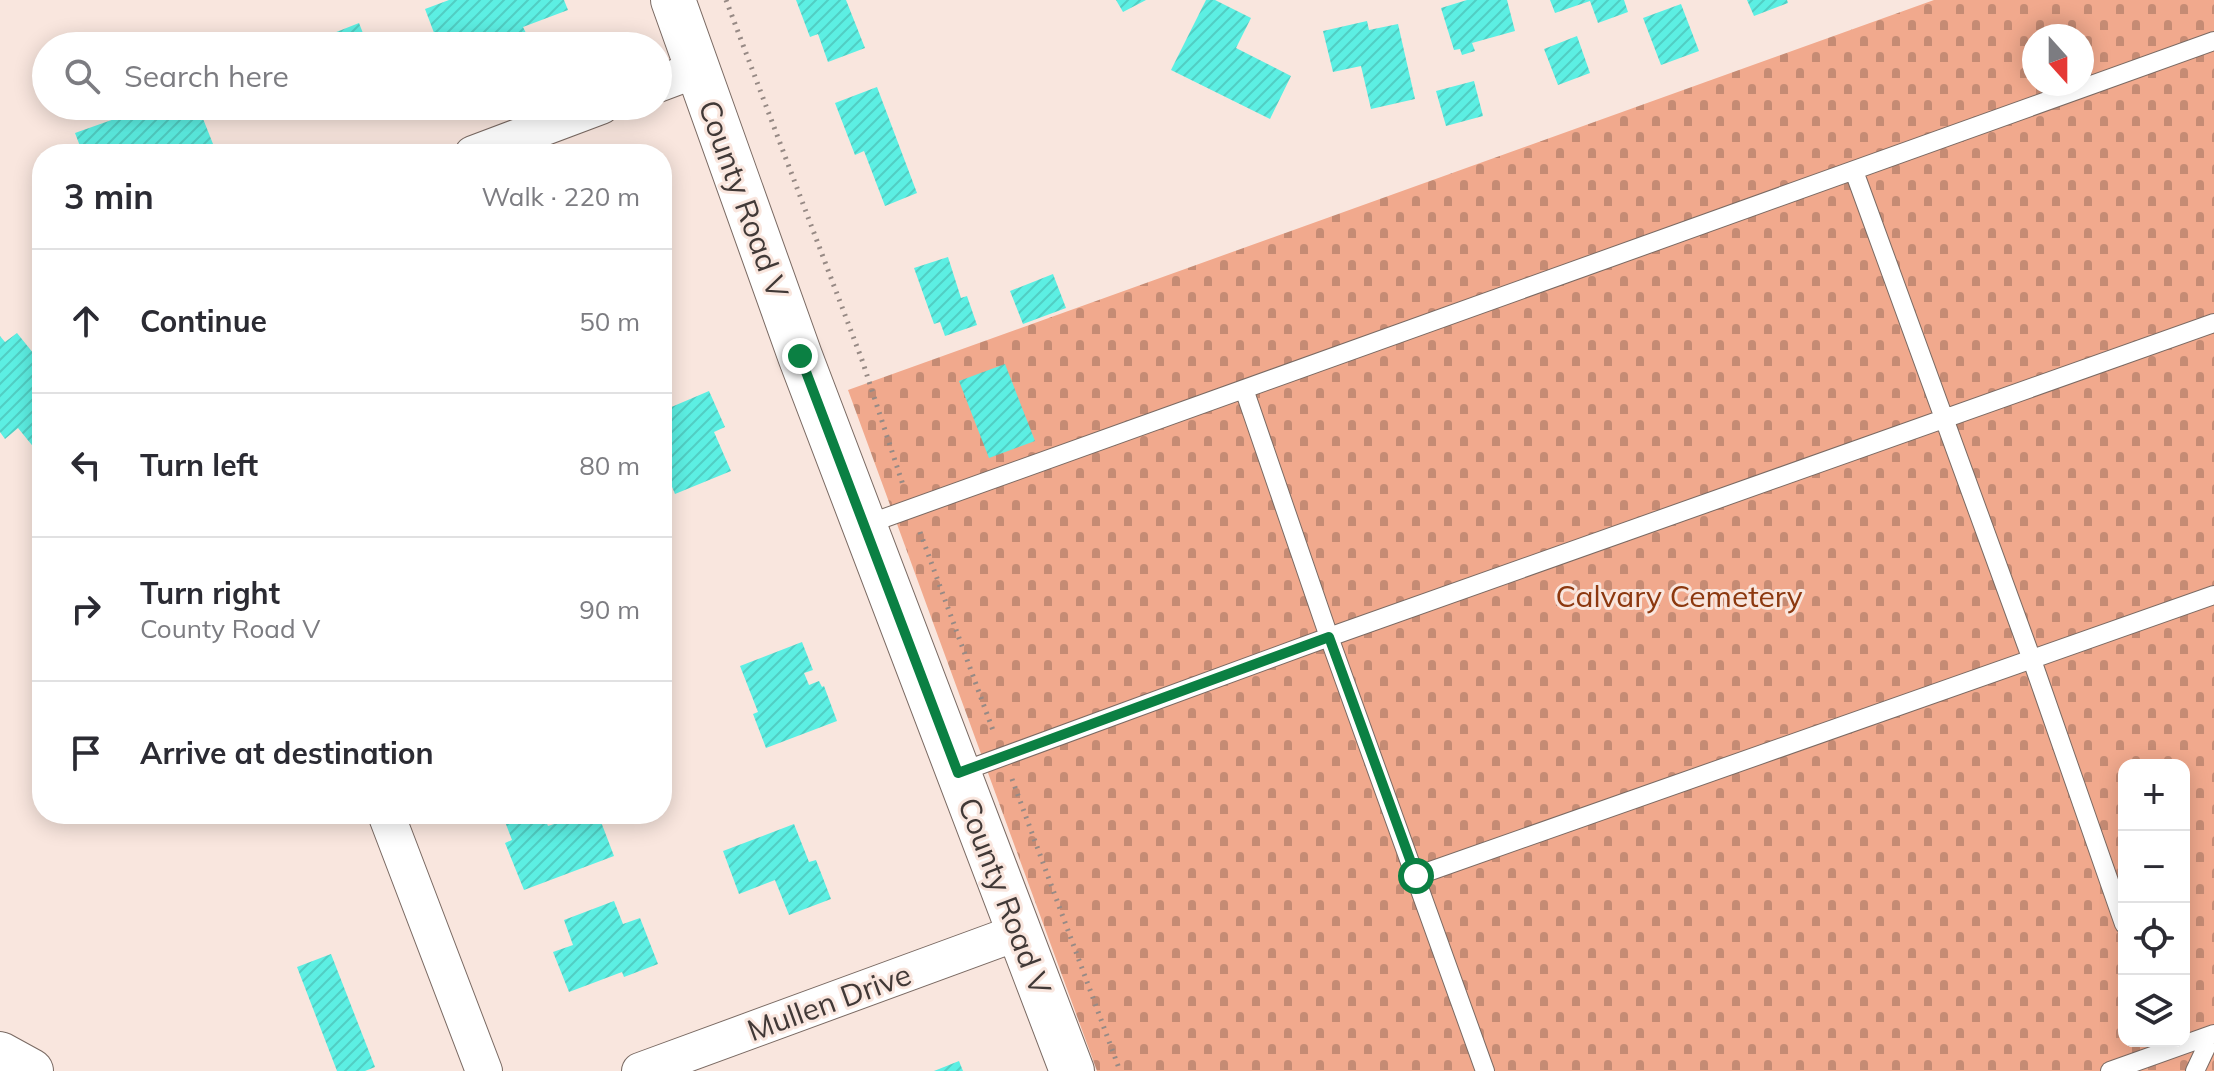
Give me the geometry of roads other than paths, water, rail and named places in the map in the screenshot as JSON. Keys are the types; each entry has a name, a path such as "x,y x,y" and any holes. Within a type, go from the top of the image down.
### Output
{"main road":[{"name":"County Road V","path":"673,0 800,356 1072,1071"},
{"path":"0,1054 31,1071"}],"street":[{"path":"672,79 698,69"},
{"path":"500,144 564,120"},
{"path":"390,824 484,1071"},
{"name":"Mullen Drive","path":"640,1071 1019,932"}],"lane":[{"path":"864,525 2214,41"},
{"path":"1854,171 2118,907"},
{"path":"958,773 1329,637 2214,323"},
{"path":"1244,389 1329,637 1485,1071"},
{"path":"1416,876 2214,595"},
{"path":"2190,1040 2213,1034"},
{"path":"2195,1071 2213,1034"},
{"path":"2110,1071 2165,1047"}],"park label":[{"name":"Calvary Cemetery","path":"1679,596"}]}
